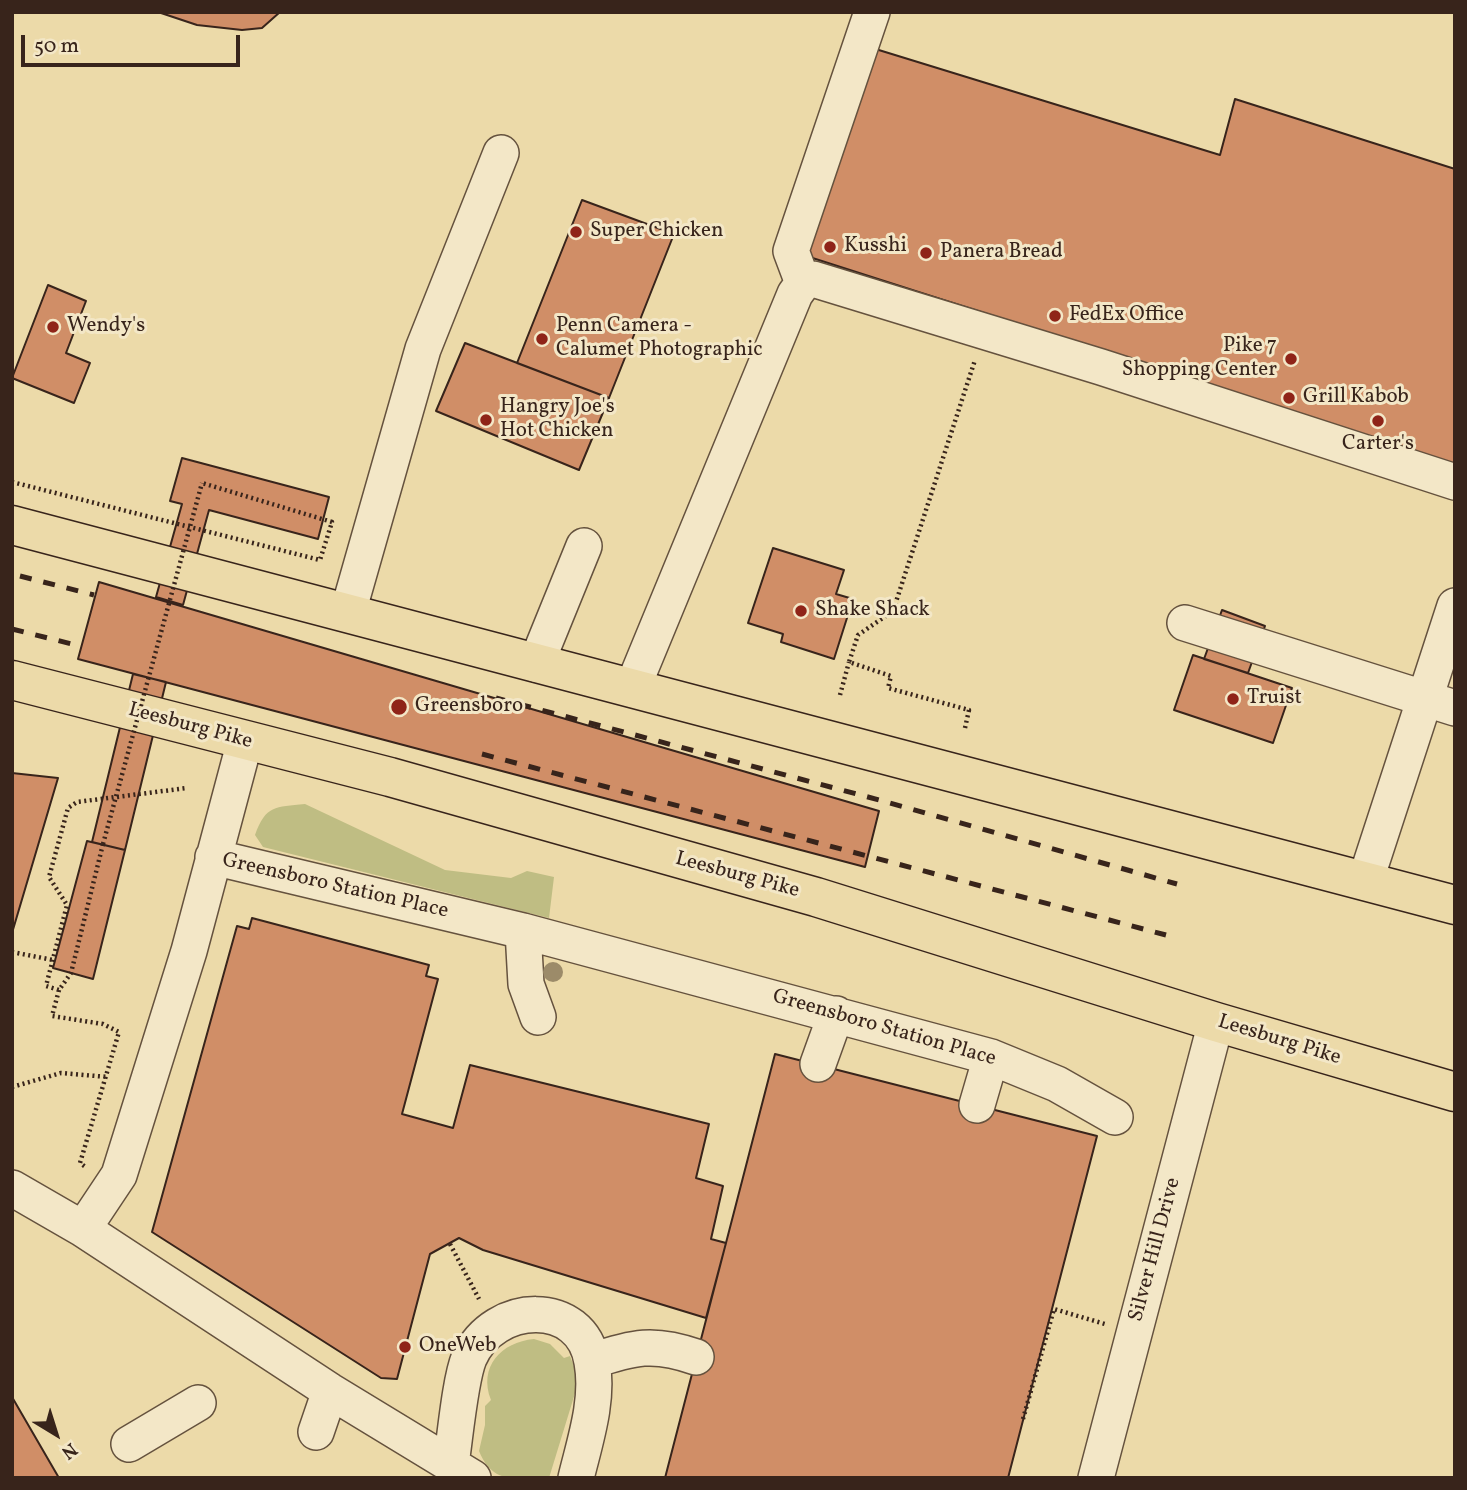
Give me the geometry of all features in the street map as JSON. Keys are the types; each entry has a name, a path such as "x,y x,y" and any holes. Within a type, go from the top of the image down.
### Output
{"highway":[{"path":"12,525 1455,905"},
{"name":"Leesburg Pike","path":"12,680 390,778 816,897 1216,1022 1455,1092"}],"street":[{"path":"803,284 791,251 872,12"},
{"path":"348,612 423,349 501,153"},
{"path":"632,689 795,294 803,284 813,279 1101,367 1455,482"},
{"path":"536,663 584,546"},
{"path":"1365,882 1439,703 1455,606"},
{"path":"1185,623 1439,703"},
{"path":"213,857 244,741"},
{"name":"Greensboro Station Place","path":"83,1228 119,1175 189,951 213,857 523,931 734,1000 836,1014 991,1057 1057,1084 1115,1117"},
{"path":"523,931 526,984 538,1017"},
{"path":"818,1065 836,1014"},
{"name":"Silver Hill Drive","path":"1096,1478 1216,1022"},
{"path":"977,1105 991,1057"},
{"path":"12,1188 83,1228 330,1391 462,1471 469,1359 487,1333 503,1319 530,1314 559,1318 580,1333 592,1361 592,1414 576,1478"},
{"path":"592,1361 624,1350 649,1346 674,1349 696,1357"},
{"path":"316,1432 330,1391"},
{"path":"129,1444 198,1403"}],"path":[{"path":"840,695 858,635 893,611 979,349 972,328"},
{"path":"12,482 320,560 332,522 202,483 103,844 71,973 59,990 52,1016 103,1024 119,1032 108,1077 80,1163"},
{"path":"849,662 891,676 888,688 969,710 965,728"},
{"path":"59,990 46,986 68,905 49,877 68,808 77,802 187,788"},
{"path":"12,952 53,961"},
{"path":"12,1087 61,1073 108,1077"},
{"path":"450,1244 481,1303"},
{"path":"1023,1419 1054,1309 1106,1324"}],"shaded area":[{"path":"305,804 445,870 511,878 527,871 554,877 549,918 263,847 255,835 263,818 279,807"},
{"path":"534,1339 550,1344 564,1358 570,1356 577,1374 576,1390 549,1478 508,1478 491,1470 479,1451 485,1425 485,1406 491,1400 488,1377 490,1367 502,1351 522,1341"}],"building":[{"path":"158,12 280,12 262,28 242,30 197,25"},
{"name":"Pike 7 Shopping Center","path":"869,47 1220,155 1235,99 1455,169 1455,464 800,254"},
{"path":"582,200 674,234 609,398 517,363"},
{"name":"Wendy's","path":"48,285 86,301 66,353 90,363 74,403 12,378"},
{"path":"465,343 609,398 579,470 436,411"},
{"path":"182,458 329,497 318,539 209,510 183,605 156,597 182,504 170,501"},
{"name":"Shake Shack","path":"773,548 844,570 836,594 853,599 834,659 781,642 783,634 748,623"},
{"path":"99,582 879,811 865,867 78,659"},
{"path":"1222,610 1265,626 1248,673 1204,659"},
{"name":"Truist","path":"1193,655 1292,688 1273,743 1174,710"},
{"path":"133,674 166,682 125,850 92,842"},
{"path":"12,773 58,778 12,933"},
{"path":"87,841 125,850 93,979 53,968"},
{"path":"252,918 429,965 426,976 438,979 402,1114 453,1128 470,1065 709,1124 696,1178 723,1186 711,1239 726,1243 706,1318 483,1250 459,1238 430,1254 397,1379 381,1378 152,1232 237,926 249,929"},
{"path":"775,1054 1097,1136 1008,1478 665,1478"},
{"path":"12,1397 59,1478 12,1478"}],"railway":[{"path":"20,576 94,595"},
{"path":"12,629 80,646"},
{"path":"496,698 883,801 1177,884"},
{"path":"482,754 1166,935"}],"place":[{"name":"Super Chicken","path":"576,232"},
{"name":"Kusshi","path":"830,247"},
{"name":"Panera Bread","path":"926,253"},
{"name":"FedEx Office","path":"1055,316"},
{"name":"Wendy's","path":"53,327"},
{"name":"Penn Camera - Calumet Photographic","path":"542,339"},
{"name":"Pike 7 Shopping Center","path":"1291,359"},
{"name":"Grill Kabob","path":"1289,398"},
{"name":"Hangry Joe's Hot Chicken","path":"486,420"},
{"name":"Carter's","path":"1378,421"},
{"name":"Shake Shack","path":"801,611"},
{"name":"Truist","path":"1233,699"},
{"name":"Greensboro","path":"399,707"},
{"name":"OneWeb","path":"405,1347"}]}
